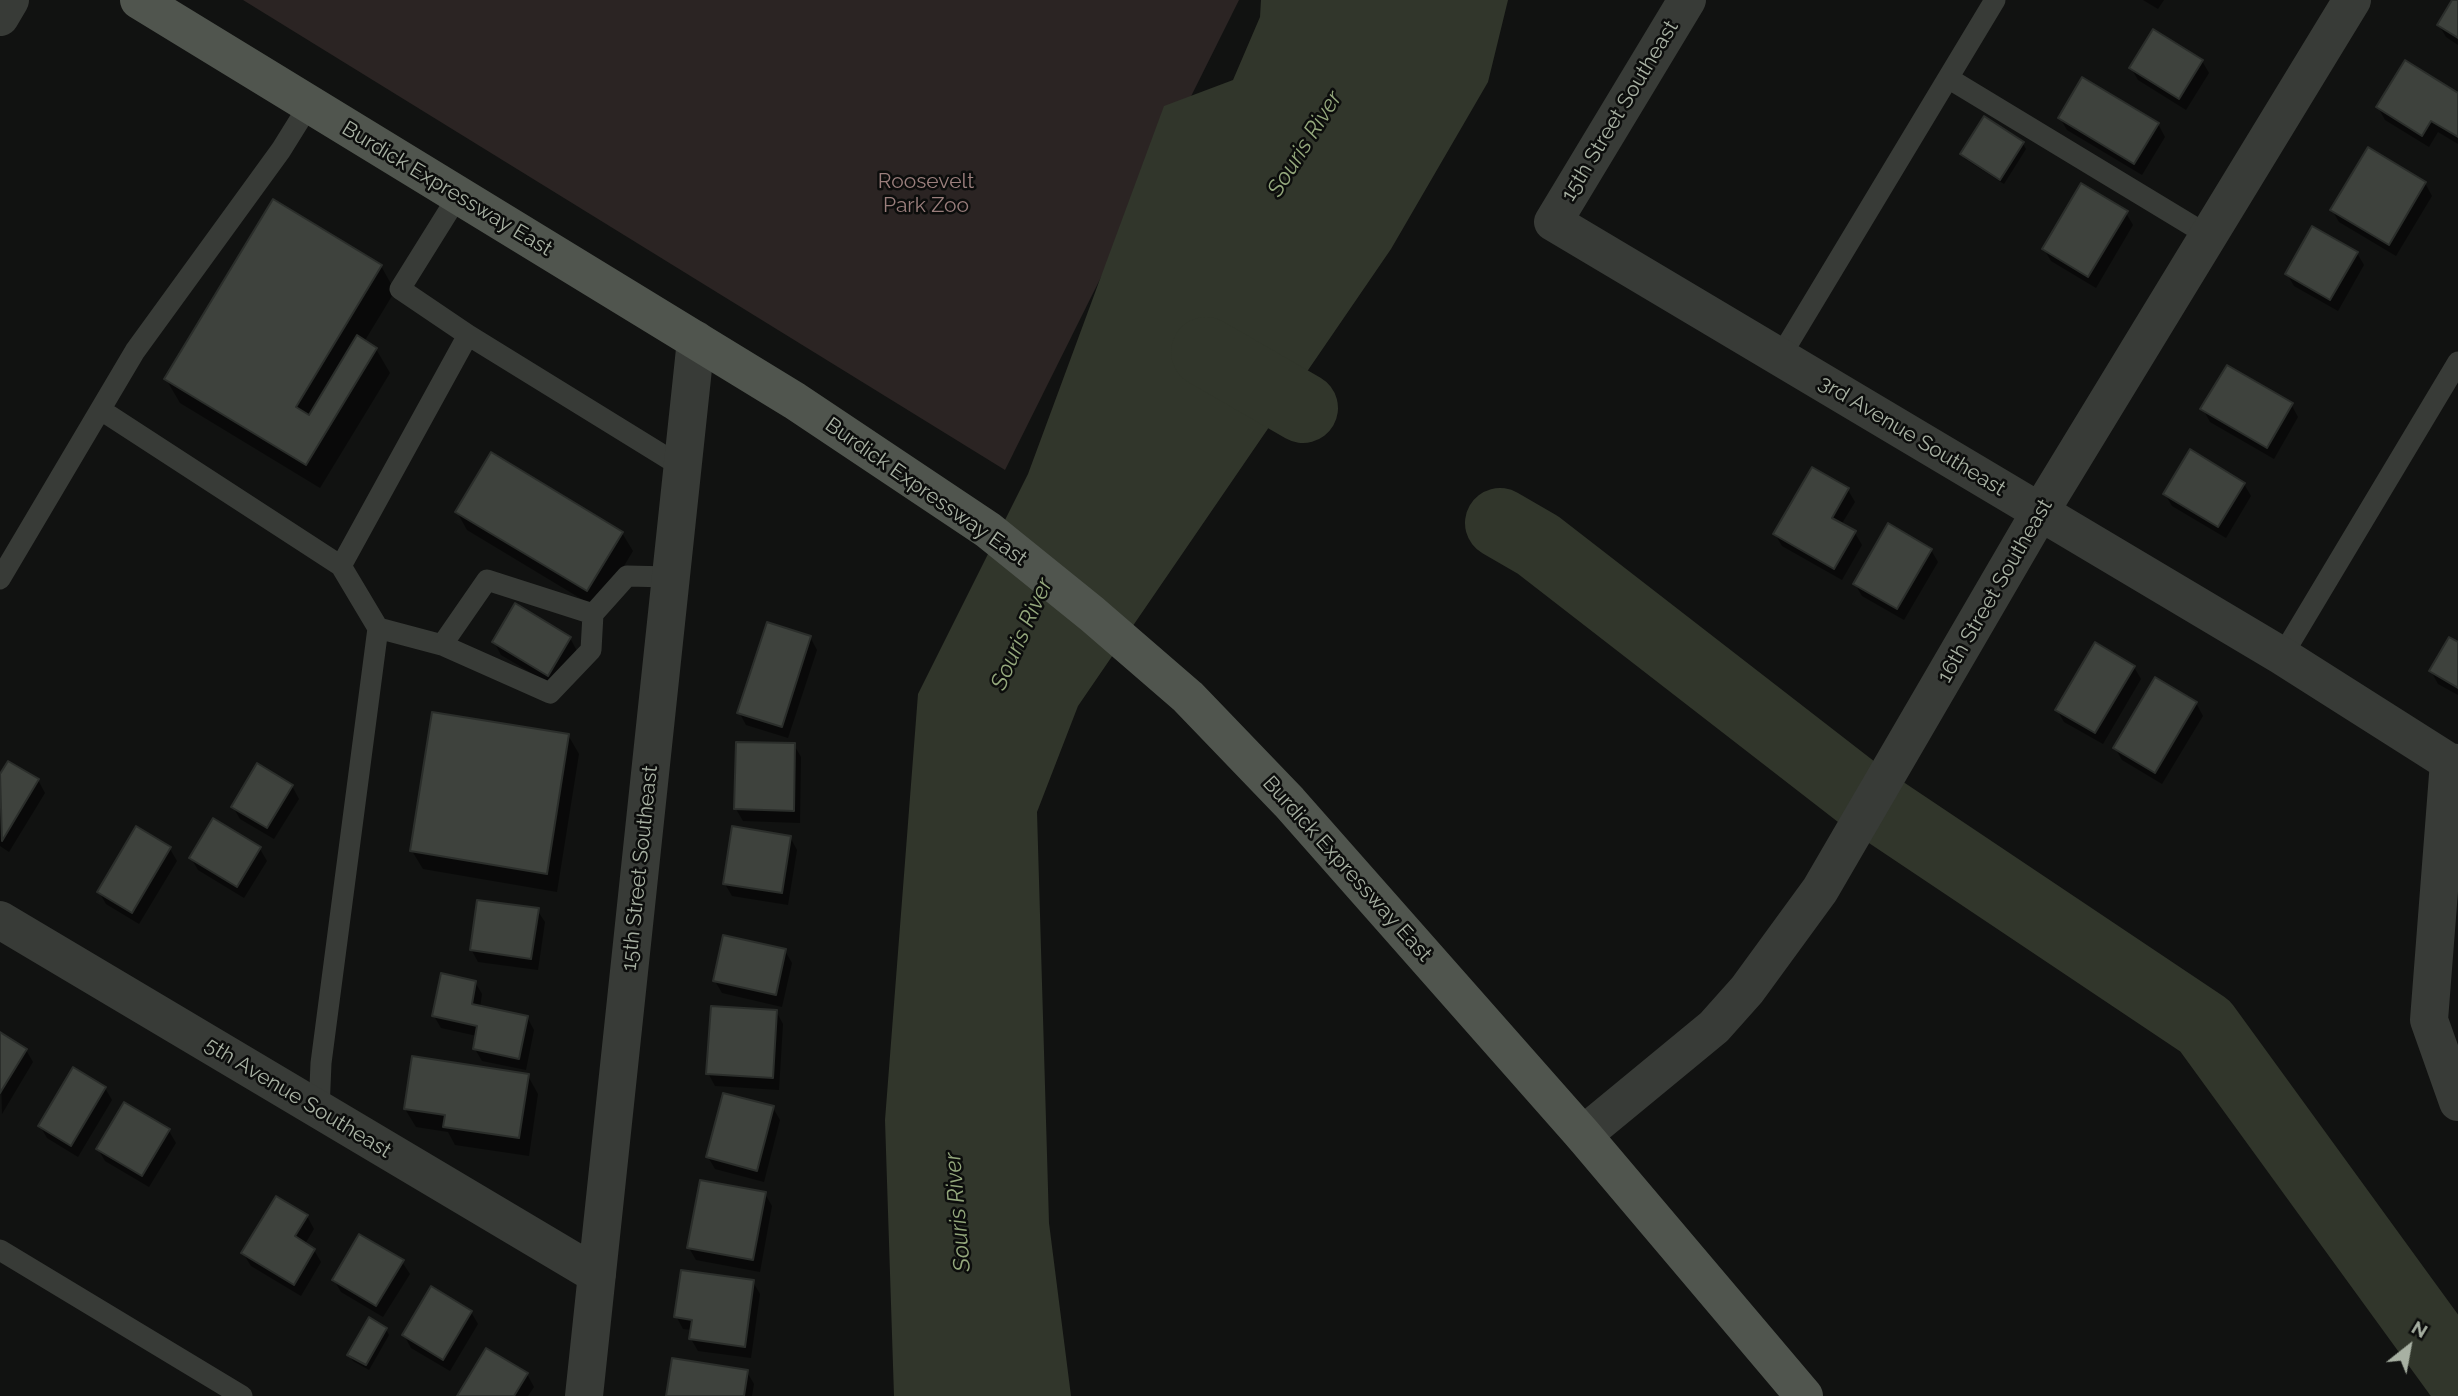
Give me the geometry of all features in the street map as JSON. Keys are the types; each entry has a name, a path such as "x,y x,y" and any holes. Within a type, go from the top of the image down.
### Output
{"main road":[{"name":"Burdick Expressway East","path":"139,0 696,340 896,467 988,530 1092,614 1188,697 1298,811 1583,1136 1804,1396"}],"street":[{"path":"0,17 10,0"},
{"name":"15th Street Southeast","path":"1552,222 1687,0"},
{"name":"16th Street Southeast","path":"1583,1136 1714,1027 1747,990 1820,890 2040,512 2352,0"},
{"name":"3rd Avenue Southeast","path":"1552,222 2281,656 2453,763"},
{"name":"15th Street Southeast","path":"584,1396 696,340"},
{"path":"2453,763 2429,1020 2458,1102"},
{"name":"5th Avenue Southeast","path":"0,920 597,1275"}],"lane":[{"path":"1780,358 1995,0"},
{"path":"1948,78 2209,236"},
{"path":"0,579 135,351 281,150 309,105"},
{"path":"458,196 400,289 468,335 682,467"},
{"path":"341,566 468,335"},
{"path":"2281,656 2458,362"},
{"path":"101,410 341,566 378,628 321,1063 319,1110"},
{"path":"378,628 442,645 550,693 591,650 593,614 627,576 670,577"},
{"path":"442,645 487,580 593,614"},
{"path":"0,1250 242,1396"}],"green space":[{"name":"Roosevelt Park Zoo","path":"243,0 1239,0 1005,470"}],"water":[{"name":"Souris River","path":"1261,0 1508,0 1488,82 1391,249 1078,706 1037,812 1049,1223 1071,1396 894,1396 885,1120 918,694 1028,474 1164,106 1233,80 1260,17"}],"building":[{"path":"2452,0 2458,0 2458,38 2437,25"},
{"path":"2153,29 2203,60 2179,99 2129,68"},
{"path":"2405,60 2458,93 2458,137 2431,121 2422,136 2376,107"},
{"path":"2082,77 2159,123 2134,164 2058,118"},
{"path":"1984,116 2024,142 2000,180 1960,154"},
{"path":"2368,147 2426,182 2389,245 2330,210"},
{"path":"2081,183 2128,211 2088,277 2042,249"},
{"path":"273,199 382,265 296,407 309,415 357,335 377,348 306,465 164,379"},
{"path":"2312,226 2358,252 2330,300 2285,274"},
{"path":"2227,365 2293,403 2267,448 2200,409"},
{"path":"2190,449 2245,483 2218,527 2163,494"},
{"path":"491,452 623,532 587,591 455,512"},
{"path":"1812,467 1849,488 1832,518 1856,531 1834,569 1773,534"},
{"path":"1888,523 1932,549 1897,609 1853,584"},
{"path":"515,603 571,637 548,676 492,642"},
{"path":"767,622 811,636 782,727 737,713"},
{"path":"2449,637 2458,642 2458,688 2429,671"},
{"path":"2095,642 2135,666 2095,733 2055,710"},
{"path":"2155,677 2197,702 2155,773 2113,748"},
{"path":"432,712 569,734 547,874 410,851"},
{"path":"736,742 795,743 794,811 734,809"},
{"path":"8,761 39,779 2,841 0,774"},
{"path":"257,763 293,785 267,828 231,807"},
{"path":"213,818 261,847 237,887 189,858"},
{"path":"136,826 171,847 132,913 97,892"},
{"path":"732,826 791,836 782,893 723,884"},
{"path":"477,900 539,908 531,959 470,950"},
{"path":"723,935 786,949 776,995 713,981"},
{"path":"441,973 476,981 472,1004 528,1016 519,1059 473,1049 477,1026 432,1016"},
{"path":"711,1006 777,1010 773,1078 706,1074"},
{"path":"0,1032 27,1049 0,1093"},
{"path":"412,1056 529,1074 519,1138 443,1127 445,1115 404,1109"},
{"path":"73,1067 106,1087 71,1146 38,1126"},
{"path":"723,1093 774,1106 757,1171 706,1157"},
{"path":"124,1102 170,1129 142,1176 96,1149"},
{"path":"700,1180 766,1192 753,1260 687,1248"},
{"path":"276,1196 308,1215 295,1236 315,1249 294,1285 241,1253"},
{"path":"359,1234 404,1260 376,1306 332,1280"},
{"path":"681,1270 754,1280 745,1347 689,1339 692,1320 674,1317"},
{"path":"431,1286 472,1311 443,1360 402,1335"},
{"path":"369,1317 387,1328 366,1365 347,1355"},
{"path":"486,1348 528,1373 514,1396 457,1396"},
{"path":"672,1358 748,1370 744,1396 666,1396"}],"waterway":[{"path":"1206,352 1303,408"},
{"path":"1500,523 1538,545 1863,797 2205,1026 2458,1374"}]}
